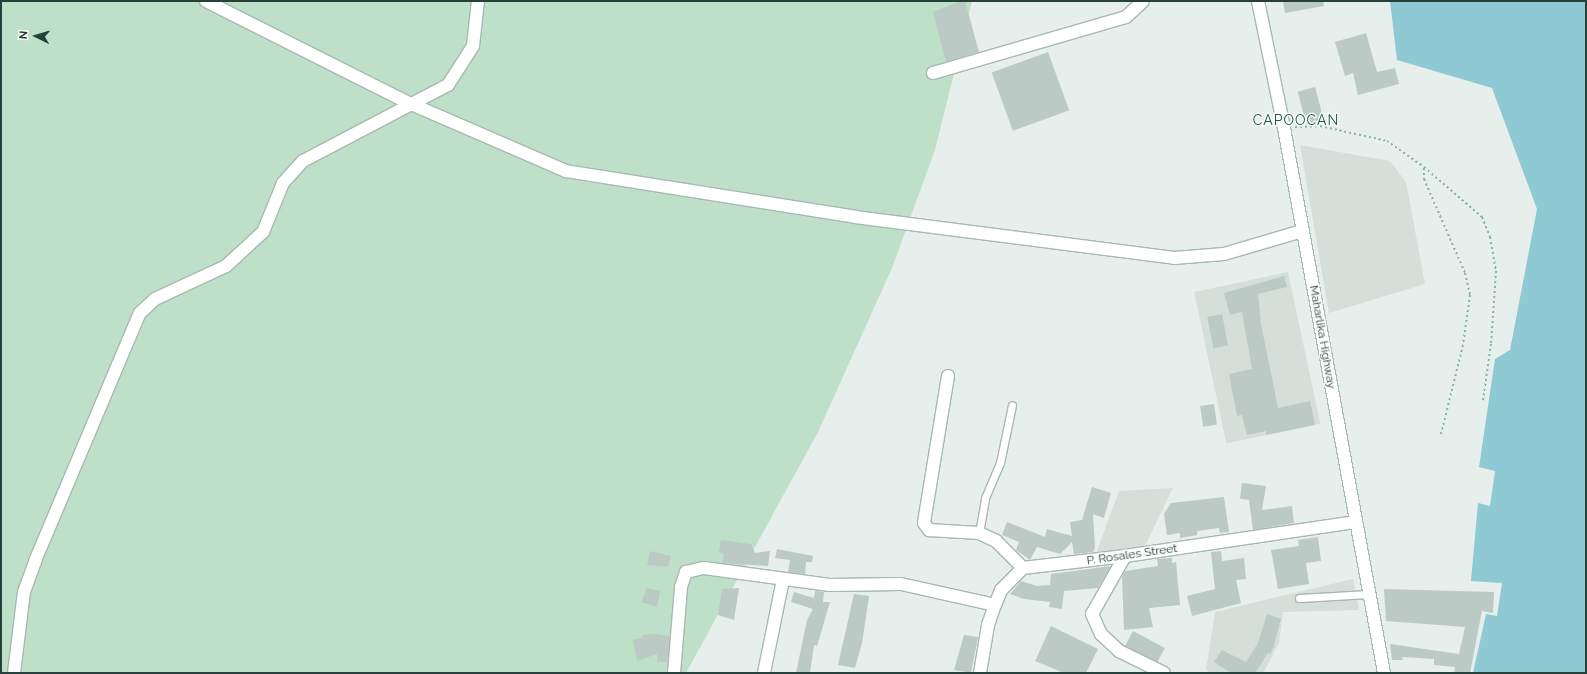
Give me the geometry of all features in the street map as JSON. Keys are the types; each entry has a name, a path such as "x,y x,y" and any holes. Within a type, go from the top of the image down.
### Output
{"street":[{"path":"206,1 411,104 566,171 870,219 1174,258 1224,254 1302,231"},
{"path":"14,673 24,592 35,561 140,313 155,299 226,266 263,232 282,183 303,161 448,85 473,46 478,1"},
{"path":"933,73 1126,17 1143,1"},
{"name":"Maharlika Highway","path":"1258,1 1284,128 1355,522 1384,673"},
{"path":"948,376 924,523 929,530 979,533 996,541 1023,568 1001,590 988,625 980,673"},
{"name":"P. Rosales Street","path":"1023,568 1125,556 1355,522"},
{"path":"1125,556 1092,614 1101,634 1119,651 1164,673"},
{"path":"674,673 681,587 686,572 704,568 753,573 783,580 830,585 901,584 960,595 995,605"},
{"path":"764,673 783,580"}],"lane":[{"path":"979,533 985,498 1000,463 1012,405"},
{"path":"1299,598 1369,594"}],"path":[{"path":"1284,128 1320,126 1387,141 1424,167 1482,217 1490,237 1496,271 1491,344 1483,400"},
{"path":"1424,167 1424,179 1465,273 1470,295 1463,344 1441,434"}],"shaded area":[{"path":"1300,145 1390,161 1406,182 1425,284 1329,313"},
{"path":"1288,272 1320,424 1226,444 1194,292"},
{"path":"1173,488 1143,550 1095,556 1119,491"},
{"path":"1353,579 1359,610 1283,612 1279,643 1263,673 1211,673 1206,670 1215,612"}],"green space":[{"path":"1,1 972,1 935,150 892,268 818,432 686,673 1,673"}],"water":[{"path":"1390,1 1586,1 1586,673 1473,673 1486,614 1497,616 1502,583 1471,581 1478,503 1490,506 1495,471 1479,467 1495,359 1510,350 1537,209 1492,88 1397,60"}],"building":[{"path":"961,1 965,1 979,52 946,62 933,12"},
{"path":"1283,1 1323,1 1324,6 1285,13"},
{"path":"1366,33 1377,72 1395,68 1399,84 1358,95 1353,73 1345,76 1335,42"},
{"path":"1048,52 1069,110 1013,131 992,73"},
{"path":"1315,87 1324,120 1306,125 1298,92"},
{"path":"1284,276 1287,287 1258,294 1261,324 1278,408 1310,401 1315,425 1266,435 1266,431 1247,435 1242,415 1237,416 1229,374 1252,369 1242,312 1230,315 1224,293"},
{"path":"1222,314 1228,345 1213,348 1207,317"},
{"path":"1214,404 1217,425 1203,427 1200,406"},
{"path":"1242,483 1266,486 1262,510 1292,506 1294,523 1253,530 1249,500 1240,499"},
{"path":"1092,487 1111,493 1104,518 1093,514 1095,547 1093,552 1074,554 1072,542 1060,554 1037,547 1030,560 1016,550 1019,542 1002,535 1007,522 1045,537 1047,529 1072,536 1070,522 1082,520"},
{"path":"1224,497 1229,532 1220,533 1219,528 1197,531 1197,535 1180,538 1180,533 1167,535 1164,514 1171,503"},
{"path":"1318,537 1321,561 1306,563 1309,584 1278,589 1271,550 1299,546 1298,540"},
{"path":"721,540 751,544 755,553 770,551 768,566 722,563 724,554 719,552"},
{"path":"777,549 813,556 812,562 806,562 805,574 788,572 790,560 775,558"},
{"path":"650,551 671,556 668,567 647,565"},
{"path":"1221,551 1222,561 1244,558 1246,579 1236,580 1241,603 1192,616 1187,596 1215,589 1211,552"},
{"path":"1172,558 1172,563 1176,562 1180,605 1149,608 1153,627 1124,630 1122,577 1125,571 1158,566 1157,559"},
{"path":"1111,566 1098,588 1064,591 1062,609 1049,607 1050,602 1024,599 1010,594 1021,581 1037,586 1050,585 1051,574"},
{"path":"647,588 660,591 657,607 641,602"},
{"path":"739,588 734,620 718,615 722,589"},
{"path":"1384,589 1494,592 1493,613 1482,611 1470,673 1454,673 1455,667 1434,665 1434,659 1402,657 1403,660 1392,660 1390,644 1459,654 1465,627 1386,621"},
{"path":"815,591 824,592 823,602 830,602 817,646 814,645 810,673 796,673 807,620 813,609 791,602 794,592 814,598"},
{"path":"854,594 869,596 862,643 855,668 838,665"},
{"path":"1267,614 1281,619 1273,649 1270,654 1268,653 1255,673 1231,673 1214,662 1222,650 1246,662 1258,643"},
{"path":"1051,626 1098,649 1086,673 1064,673 1035,661"},
{"path":"1133,631 1165,648 1157,663 1125,646"},
{"path":"656,634 670,636 667,662 657,662 657,654 637,661 633,640 642,638 642,635"},
{"path":"964,635 978,637 971,673 954,670"}],"district":[{"name":"CAPOOCAN","path":"1296,120"}]}
